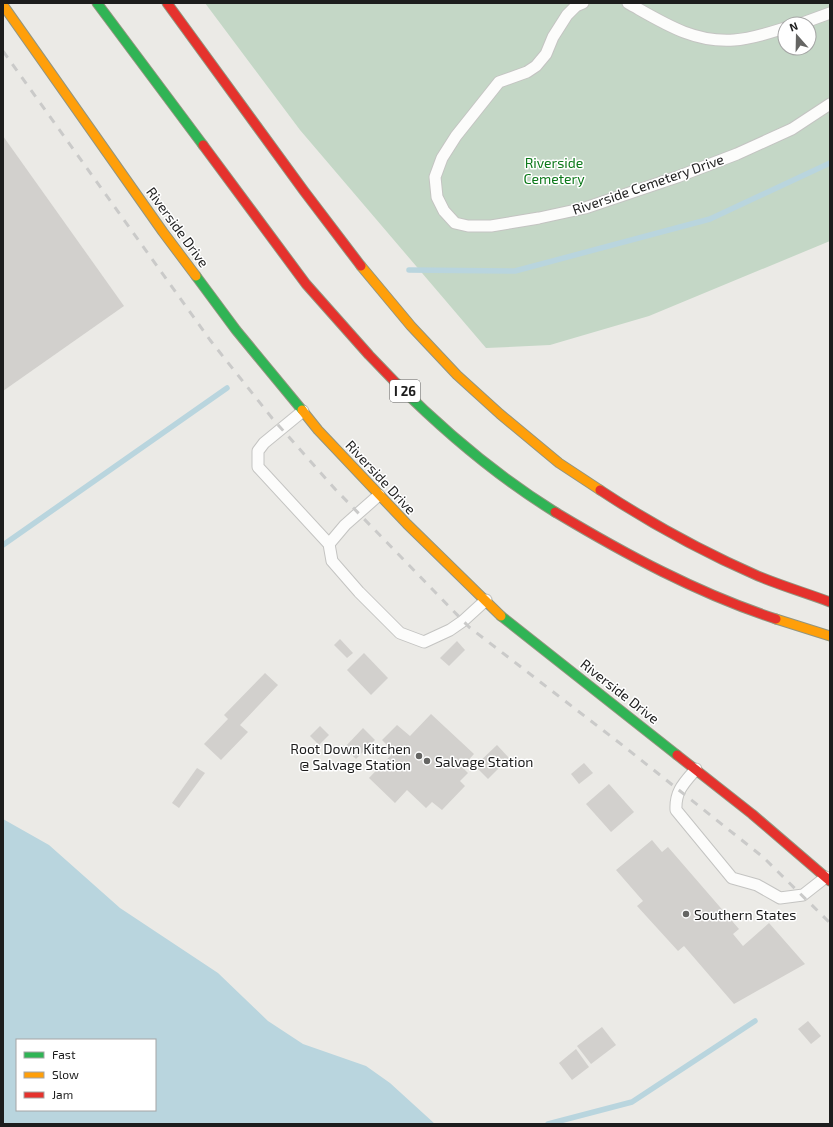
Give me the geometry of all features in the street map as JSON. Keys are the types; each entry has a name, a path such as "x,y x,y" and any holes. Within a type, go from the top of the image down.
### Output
{"main road":[{"name":"I 26","path":"97,3 306,284 375,361 422,409 470,451 536,500 608,544 674,578 749,610 830,636"},
{"path":"167,3 356,260 412,326 457,375 500,414 559,463 626,507 692,545 759,576 830,602"},
{"name":"Riverside Drive","path":"3,5 163,232 236,330 318,430 379,495 501,616 696,768 829,877"}],"lane":[{"name":"Riverside Cemetery Drive","path":"583,3 576,6 566,15 553,36 546,54 536,66 527,72 499,82 456,136 442,158 435,177 437,197 444,211 455,222 468,226 491,226 585,208 677,177 737,154 792,129 830,104"},
{"path":"628,3 657,20 692,36 711,40 735,40 777,30"},
{"path":"817,18 830,14"},
{"path":"303,412 264,443 258,451 258,467 329,544 332,561 359,592 400,632 424,642 450,630 463,621 486,600"},
{"path":"329,544 345,525 379,495"},
{"path":"696,768 679,790 676,801 676,810 732,878 757,885 780,898 803,895 829,877"}],"green space":[{"name":"Riverside Cemetery","path":"205,3 830,3 830,241 649,316 550,345 486,348 300,130"}],"water":[{"path":"3,819 49,845 120,908 218,973 268,1021 303,1044 366,1066 390,1083 435,1124 3,1124"}],"building":[{"path":"3,136 124,306 3,391"},
{"path":"340,639 353,653 347,658 334,645"},
{"path":"457,641 465,650 449,666 440,658"},
{"path":"364,653 388,678 371,695 347,670"},
{"path":"265,673 278,685 240,725 248,732 221,760 204,744 228,719 224,715"},
{"name":"Salvage Station","path":"431,714 474,754 462,767 468,773 460,781 465,786 442,810 432,802 426,808 407,790 395,803 369,778 394,752 382,740 397,725 410,736"},
{"path":"320,726 329,735 319,745 310,736"},
{"path":"363,728 375,740 356,759 344,748"},
{"path":"497,745 509,758 488,779 475,766"},
{"path":"584,763 593,773 579,784 571,774"},
{"path":"197,768 205,773 179,808 172,803"},
{"path":"609,784 634,812 611,832 586,804"},
{"name":"Southern States","path":"652,840 662,852 668,847 739,929 733,934 743,946 769,923 805,964 734,1004 684,946 678,951 637,906 643,901 616,870"},
{"path":"808,1021 821,1036 811,1044 798,1029"},
{"path":"602,1027 616,1045 591,1064 577,1046"},
{"path":"576,1049 589,1067 572,1080 559,1063"}],"waterway":[{"path":"409,270 515,271 710,219 830,163"},
{"path":"3,545 227,388"},
{"path":"548,1124 632,1102 755,1021"}],"railway":[{"path":"3,51 210,340 272,418 335,489 469,627 626,748 763,857 830,923"}],"traffic: fast":[{"path":"97,3 203,145"},
{"path":"196,276 236,330 302,410"},
{"path":"396,383 472,452 512,483 555,512"},
{"path":"501,616 677,755"}],"traffic: slow":[{"path":"3,5 163,232 196,276"},
{"path":"361,266 411,326 457,375 500,414 559,463 600,490"},
{"path":"302,410 318,430 407,524 501,616"},
{"path":"776,619 830,636"}],"traffic: jam":[{"path":"167,3 304,191 361,266"},
{"path":"203,145 306,284 396,383"},
{"path":"600,490 657,525 737,567 767,580 830,602"},
{"path":"555,512 662,572 747,609 776,619"},
{"path":"677,755 752,814 830,881"}],"place":[{"name":"Root Down Kitchen @ Salvage Station","path":"419,756"},
{"name":"Salvage Station","path":"427,761"},
{"name":"Southern States","path":"686,914"}]}
